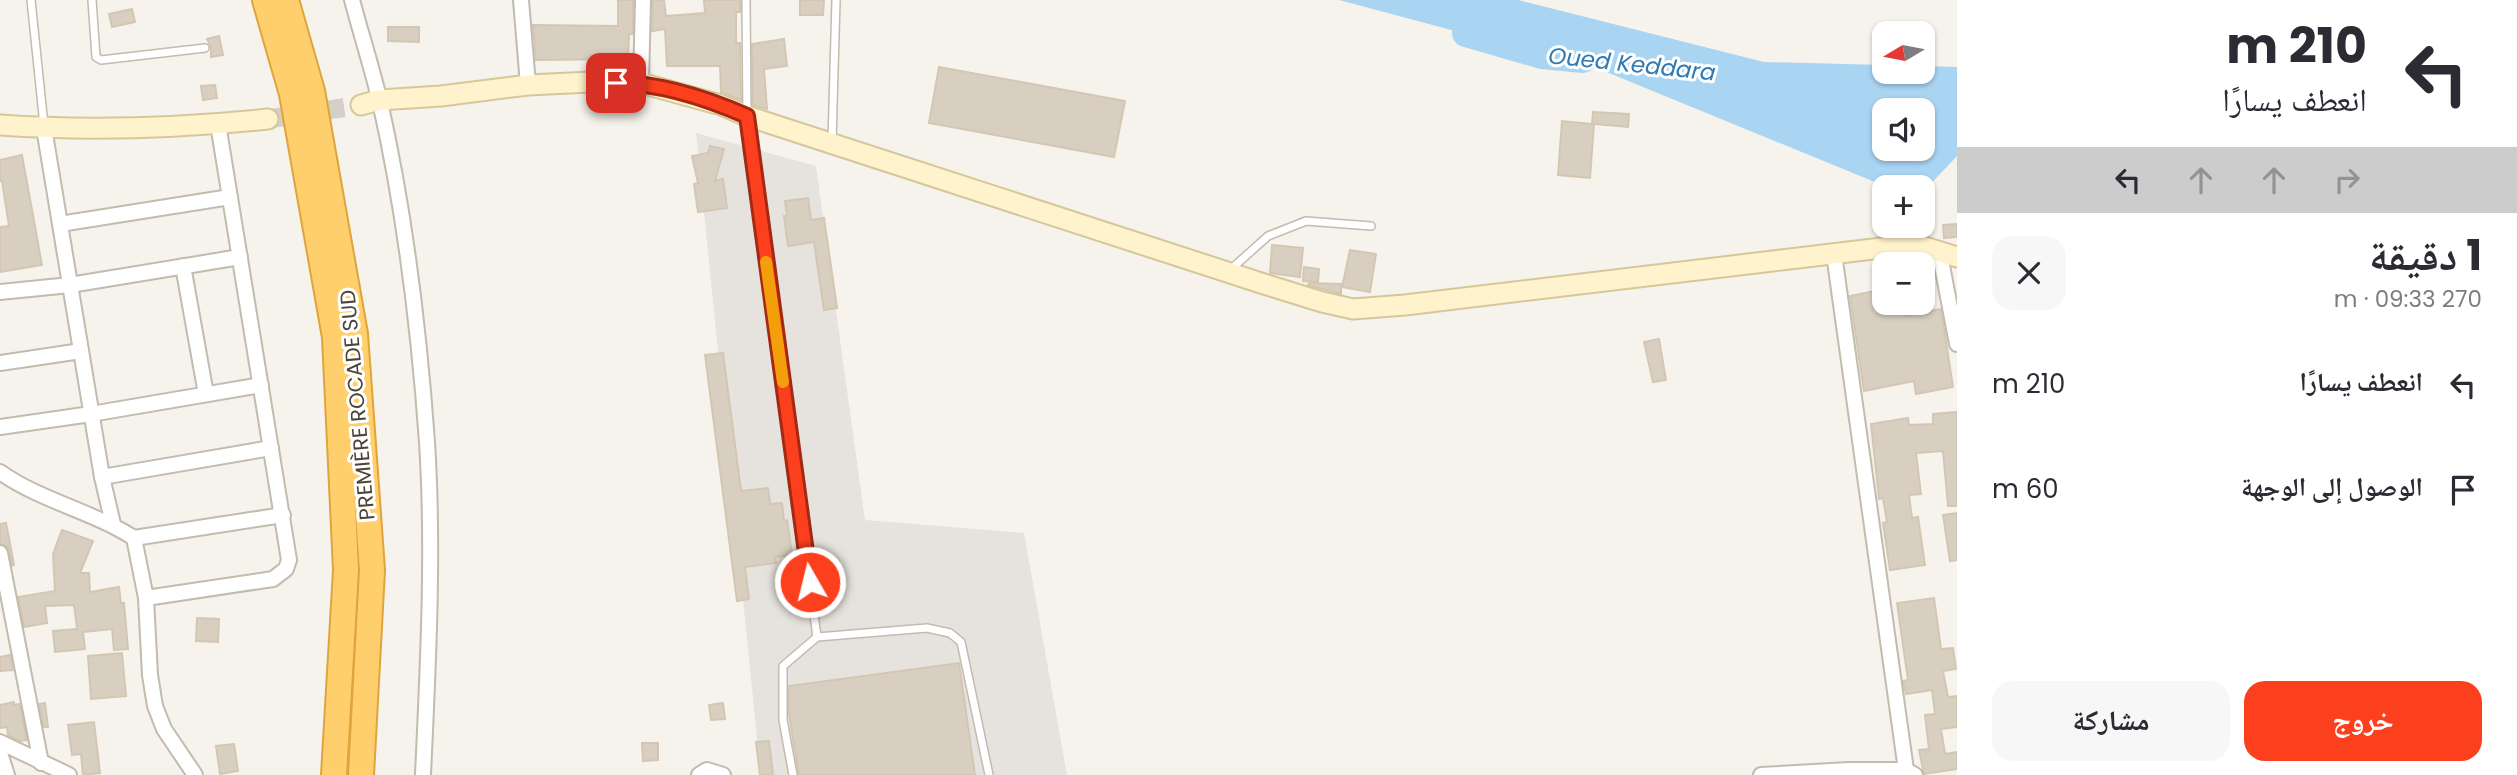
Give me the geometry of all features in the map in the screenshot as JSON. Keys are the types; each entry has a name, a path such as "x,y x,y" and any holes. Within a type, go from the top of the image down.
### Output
{"highway":[{"name":"PREMIÈRE ROCADE SUD","path":"265,0 292,94 335,337 346,570 334,775"},
{"name":"PREMIÈRE ROCADE SUD","path":"286,0 312,91 355,334 372,570 361,775"}],"main road":[{"path":"370,103 528,86 591,82 641,83 721,105 747,116 1228,272 1353,309 1915,244 1948,254"},
{"path":"0,125 44,128 218,124 268,119"}],"street":[{"path":"352,0 370,103 392,161 411,288 427,443 430,590 423,775"},
{"path":"521,0 528,86"},
{"path":"641,83 643,0"},
{"path":"146,598 278,576 286,569 289,559 218,124"},
{"path":"44,128 91,414 113,524"},
{"path":"60,224 230,197"},
{"path":"1761,775 1849,770 1910,772 1834,254"},
{"path":"1948,254 1957,344"},
{"path":"0,292 70,285 240,257"},
{"path":"183,266 206,394"},
{"path":"0,363 81,351"},
{"path":"0,427 261,385"},
{"path":"102,477 271,448"},
{"path":"0,472 15,483 113,524 134,538 282,515"},
{"path":"134,538 146,598 150,675 155,706 164,729 195,775"},
{"path":"0,553 41,763"},
{"path":"0,742 69,775"},
{"path":"0,753 7,775"},
{"path":"699,775 707,770 723,775"}],"lane":[{"path":"31,0 44,128"},
{"path":"92,0 96,57 101,60 205,48"},
{"path":"746,0 747,116 817,637"},
{"path":"832,142 836,0"},
{"path":"1228,272 1268,236 1306,221 1371,226"},
{"path":"793,775 783,720 783,666 817,637 927,628 950,633 961,642 989,775"}],"shaded area":[{"path":"696,133 816,166 865,520 1024,533 1067,775 764,775 760,768"}],"water":[{"name":"Oued Keddara","path":"1339,0 1518,0 1764,62 1872,65 1872,84 1936,84 1936,66 1957,67 1957,156 1935,179 1935,175 1872,175 1872,181 1604,71"}],"building":[{"path":"618,0 633,0 633,34 629,34 628,59 536,60 533,25 618,26"},
{"path":"653,0 664,0 666,16 705,13 704,0 740,0 740,12 736,12 736,43 740,43 741,100 721,92 720,66 667,66 665,29 652,31"},
{"path":"800,0 824,0 823,15 800,15"},
{"path":"132,9 135,22 112,27 109,14"},
{"path":"388,27 419,27 419,42 388,41"},
{"path":"219,36 223,55 211,57 211,47 207,39"},
{"path":"784,39 787,66 764,69 767,109 753,105 752,44"},
{"path":"939,67 1125,101 1114,157 929,123"},
{"path":"215,85 217,98 203,100 201,86"},
{"path":"1593,112 1629,114 1628,127 1594,124 1590,178 1558,175 1562,121 1592,124"},
{"path":"710,146 724,149 715,181 723,179 727,208 698,212 694,184 698,183 692,156 708,153"},
{"path":"22,155 42,265 0,272 0,227 9,226 0,181 0,160"},
{"path":"808,198 811,220 824,218 837,308 824,310 814,242 788,246 785,201"},
{"path":"1957,224 1957,237 1944,238 1943,225"},
{"path":"1272,245 1303,248 1300,277 1270,273"},
{"path":"1350,250 1376,254 1370,292 1342,287"},
{"path":"1304,267 1319,269 1318,282 1303,281"},
{"path":"1341,284 1341,294 1308,285"},
{"path":"1872,292 1872,315 1935,315 1935,310 1941,309 1953,387 1916,394 1914,381 1864,391 1850,296"},
{"path":"1659,339 1666,380 1653,382 1644,342"},
{"path":"723,353 741,491 768,488 770,504 782,503 792,555 775,557 776,563 745,567 749,599 737,601 705,355"},
{"path":"1957,412 1957,506 1948,506 1943,451 1916,453 1921,494 1909,495 1912,518 1918,517 1925,565 1890,570 1883,523 1887,522 1883,498 1879,499 1871,424 1908,418 1909,425 1933,424 1933,414"},
{"path":"1957,513 1957,560 1950,561 1943,515"},
{"path":"6,523 14,565 12,566 8,547 0,544 0,524"},
{"path":"62,530 93,541 80,573 89,573 90,592 119,587 121,603 124,603 128,649 114,650 112,629 83,632 85,649 55,652 53,631 77,629 74,605 45,606 47,623 24,627 18,597 55,591 53,554"},
{"path":"1934,598 1941,649 1953,648 1956,669 1943,671 1948,697 1957,696 1957,727 1941,729 1945,754 1957,752 1957,769 1924,774 1919,750 1929,749 1925,715 1935,714 1932,690 1906,694 1903,681 1908,680 1897,603"},
{"path":"197,618 219,619 218,642 196,641"},
{"path":"122,653 126,696 91,699 88,656"},
{"path":"10,655 13,670 0,671 0,657"},
{"path":"959,663 975,775 799,775 789,714 789,686"},
{"path":"14,702 14,705 20,704 27,740 20,741 8,735 7,727 0,728 0,705"},
{"path":"45,703 48,727 44,727 39,704"},
{"path":"723,703 725,719 711,720 709,705"},
{"path":"94,722 100,773 83,775 81,754 72,755 68,725"},
{"path":"769,741 773,775 760,775 756,742"},
{"path":"642,743 658,743 658,760 643,761"},
{"path":"234,744 238,771 220,774 216,746"}],"waterway":[{"name":"Oued Keddara","path":"1466,33 1542,55 1583,59"}],"tunnel":[{"path":"268,119 361,105"}],"slow traffic":[{"path":"766,262 783,382"}],"route":[{"path":"616,83 641,83 721,105 747,116 810,582"}]}
